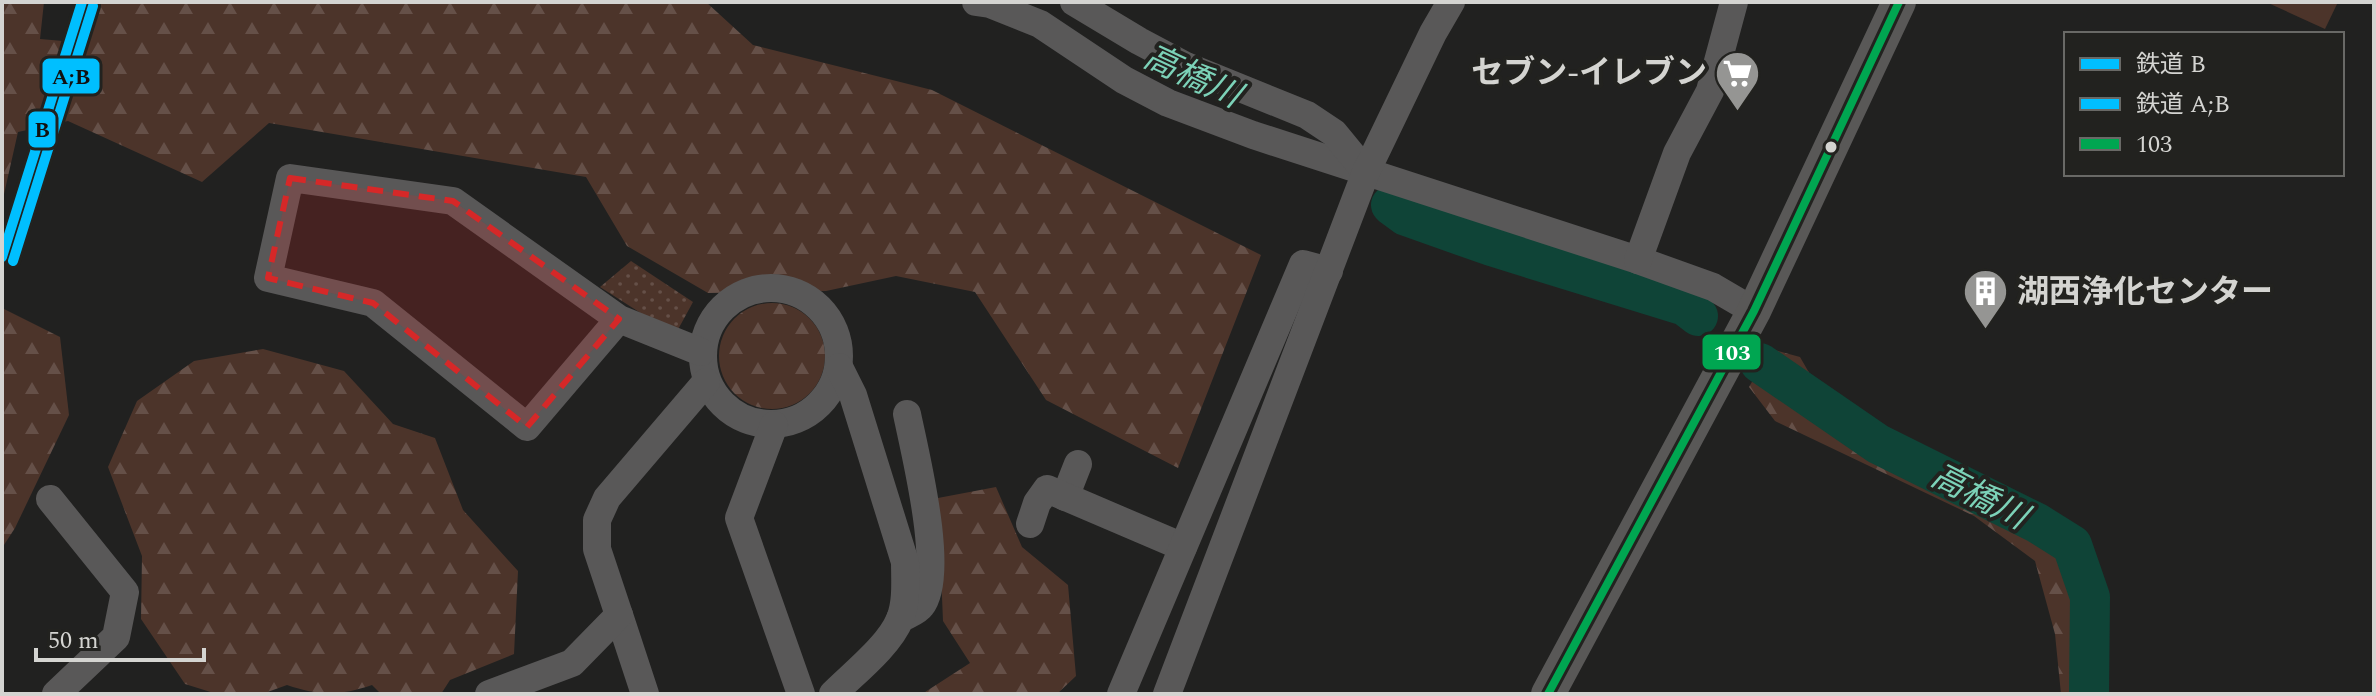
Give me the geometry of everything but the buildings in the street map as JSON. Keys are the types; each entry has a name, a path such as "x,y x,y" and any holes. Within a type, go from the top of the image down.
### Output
{"main road":[{"path":"1548,694 1749,320 1899,2"}],"street":[{"path":"976,2 990,4 1040,24 1124,80 1168,103 1253,135 1713,287 1749,320"},
{"path":"1074,2 1186,66 1307,115 1334,133 1366,172"},
{"path":"1167,694 1366,172 1451,2"},
{"path":"1638,260 1677,153 1710,91 1734,2"},
{"path":"619,319 527,427 373,303 268,278 290,178 453,201 619,319 701,352"},
{"path":"1121,694 1303,264 1329,271"},
{"path":"833,694 882,646 900,619 906,588 905,562 853,395 839,367 837,339 825,314 804,296 778,288 750,290 726,304 709,325 701,352 706,382 733,414 774,425 804,416 827,396 839,367"},
{"path":"645,694 597,549 597,520 607,498 706,382"},
{"path":"900,619 921,607 930,588 931,539 907,414"},
{"path":"774,425 739,518 801,694"},
{"path":"1065,497 1078,464"},
{"path":"1030,524 1037,503 1047,489 1183,547"},
{"path":"50,499 125,592 116,637 56,694"},
{"path":"489,694 572,663 619,615"}],"highlighted area":[{"path":"290,178 453,201 619,319 527,427 373,303 268,278"}],"green space":[{"path":"2,2 44,2 40,39 86,43 100,2 706,2 753,45 932,90 1261,255 1178,468 1046,400 975,292 896,276 826,291 708,293 627,246 586,177 269,123 202,182 68,121 18,132 2,203"},
{"path":"2266,2 2338,2 2325,29"},
{"path":"631,261 693,302 675,335 600,287"},
{"path":"772,303 792,307 810,318 821,336 825,356 821,376 810,394 792,405 772,409 752,405 734,394 723,376 719,356 723,336 734,318 752,307"},
{"path":"2,308 60,337 69,415 15,528 2,548"},
{"path":"263,349 344,371 393,424 435,438 463,510 518,571 514,654 450,680 441,694 381,694 372,685 339,693 320,693 287,685 262,694 217,694 185,684 141,619 142,556 108,467 137,401 194,361"},
{"path":"1771,349 1800,357 1819,390 2082,541 2106,614 2109,694 2061,694 2055,634 2035,561 1974,516 1775,421 1749,387"},
{"path":"996,487 1022,547 1068,585 1076,676 1057,694 922,694 970,663 943,621 938,498"}],"waterway":[{"name":"高橋川","path":"1169,72 1212,91"},
{"name":"高橋川","path":"1391,205 1406,216 1491,246 1685,306 1698,316"},
{"name":"高橋川","path":"1760,363 1878,444 2037,523 2072,545 2090,597 2089,694"}],"rail line":[{"name":"B","path":"2,257 82,2"},
{"name":"A;B","path":"13,261 93,6"}],"transit line":[{"name":"103","path":"1548,694 1754,311 1899,2"}],"place":[{"name":"セブン-イレブン","path":"1738,112"},
{"name":"湖西浄化センター","path":"1986,331"}]}
